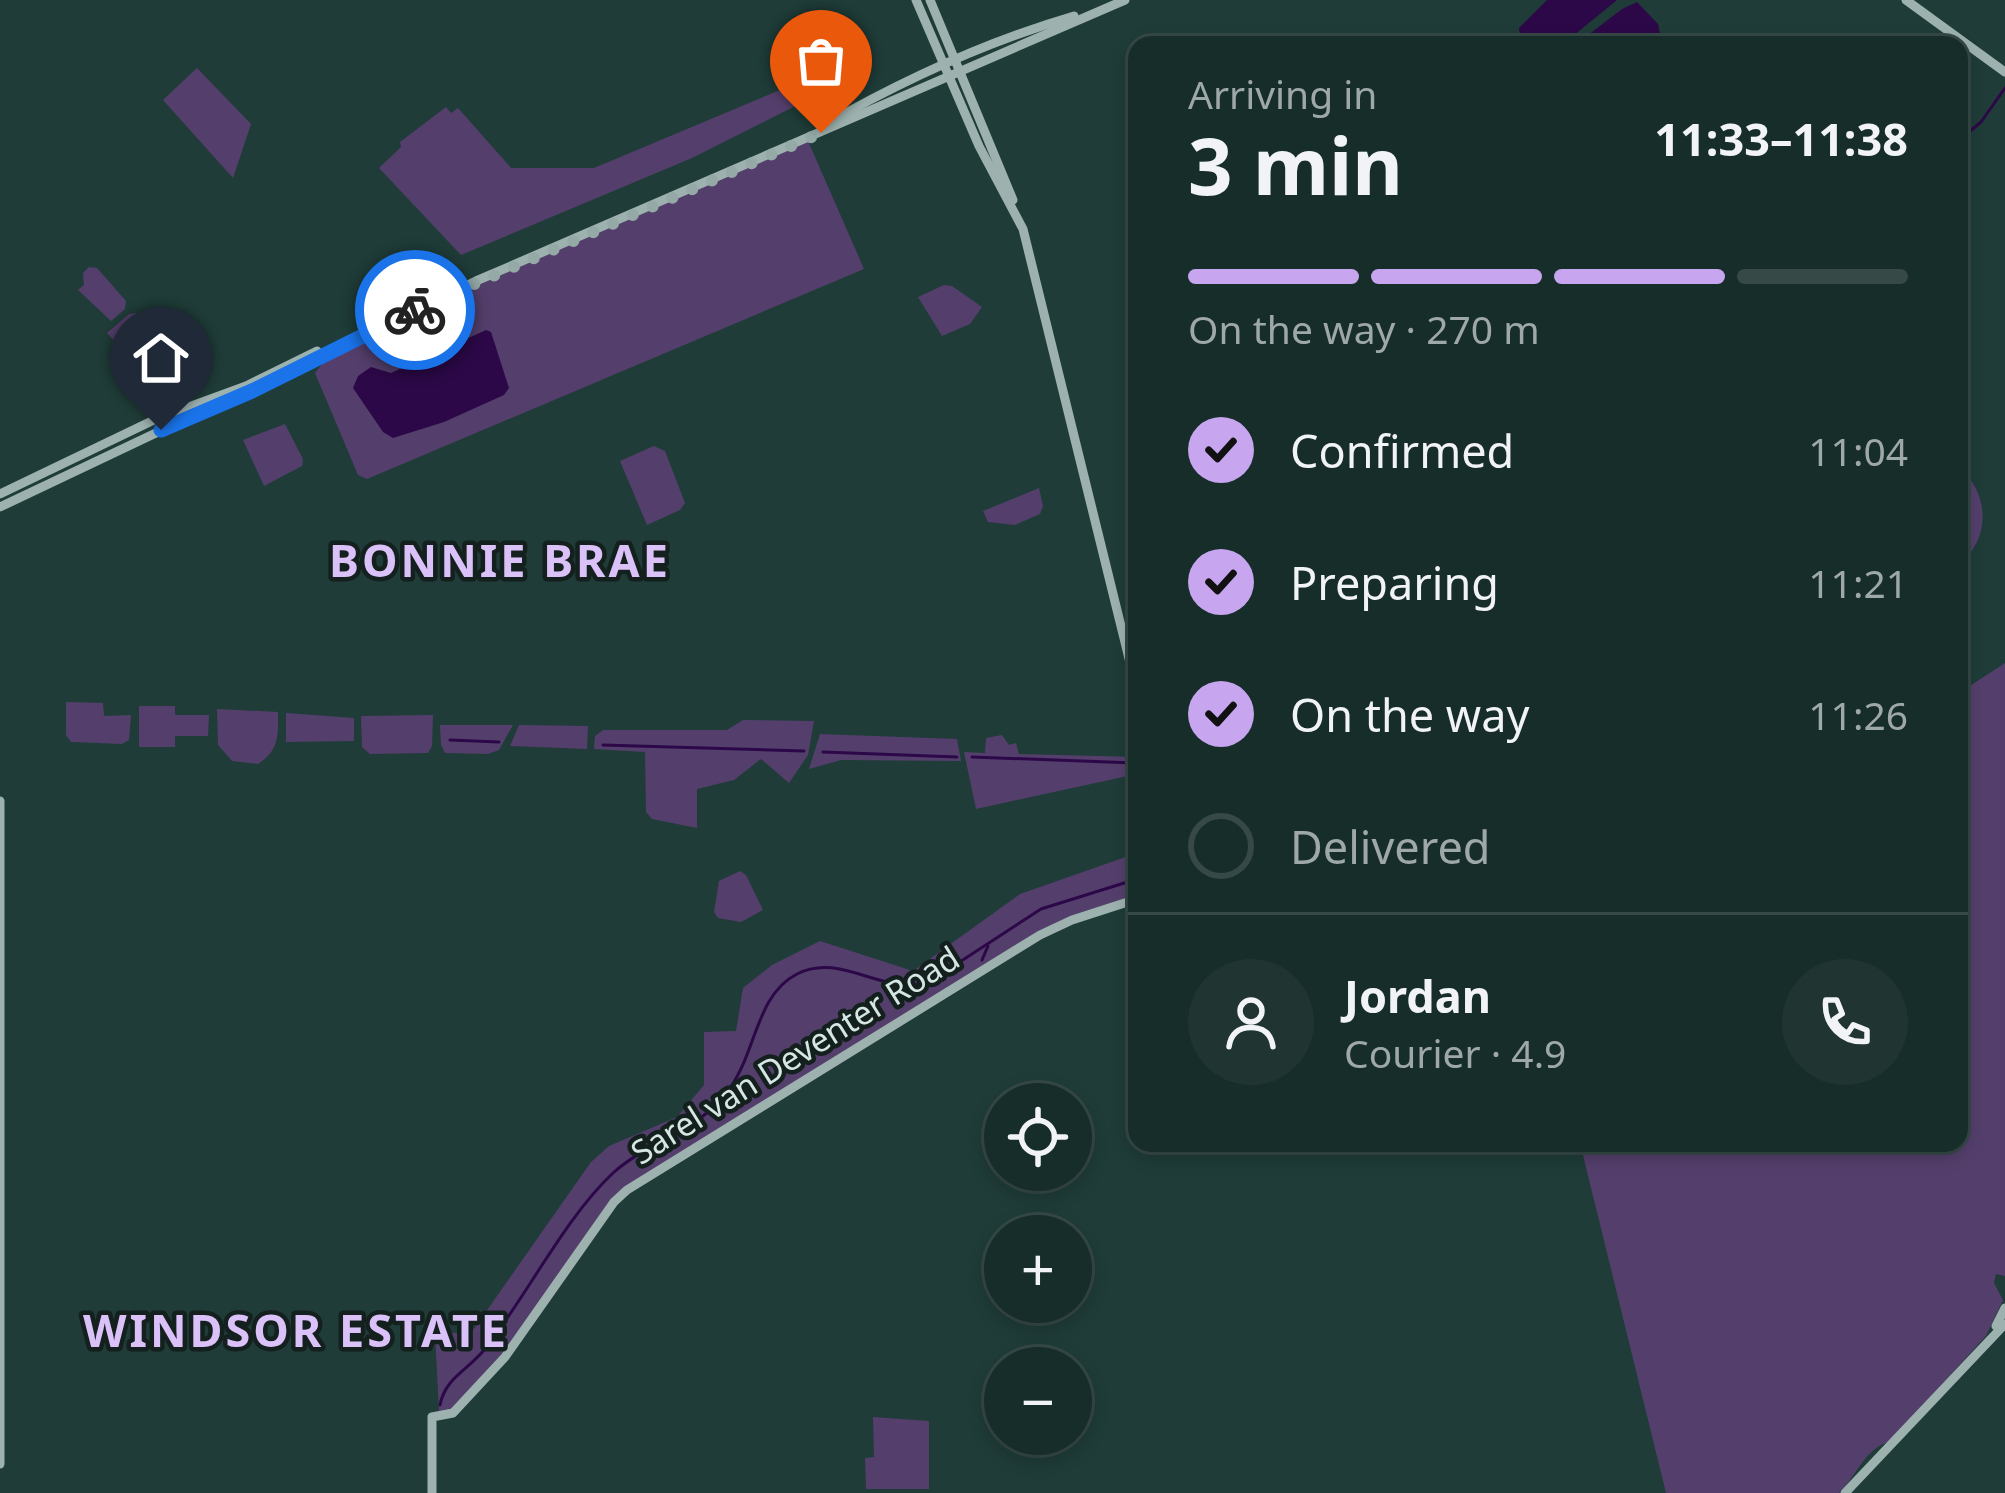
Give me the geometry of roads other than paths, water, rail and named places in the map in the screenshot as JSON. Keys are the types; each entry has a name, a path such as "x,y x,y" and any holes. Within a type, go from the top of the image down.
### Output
{"main road":[{"path":"916,0 955,91 1015,208"},
{"path":"930,0 1023,229 1128,655"},
{"path":"0,507 476,281 1125,0"},
{"path":"1906,0 1956,36"},
{"path":"0,494 156,419 246,386 466,282 776,148 955,59 1108,7"},
{"path":"1968,45 2004,71"},
{"path":"0,801 0,1464"},
{"name":"Sarel van Deventer Road","path":"432,1493 432,1417 453,1413 505,1358 627,1190 1040,935 1128,902"},
{"path":"1991,1336 2005,1308"},
{"path":"1845,1493 2005,1324"}],"waterway":[{"path":"1968,133 2005,88"},
{"path":"450,740 499,742"},
{"path":"603,745 804,751"},
{"path":"823,752 957,757"},
{"path":"972,757 1128,763"},
{"path":"440,1405 447,1388 484,1350 595,1192 626,1162 699,1119 725,1095 764,1012 783,984 813,968 846,970 896,984 929,982 1041,909 1128,882"},
{"path":"982,960 988,946"}],"district":[{"name":"BONNIE BRAE","path":"500,561"},
{"name":"WINDSOR ESTATE","path":"296,1331"}]}
